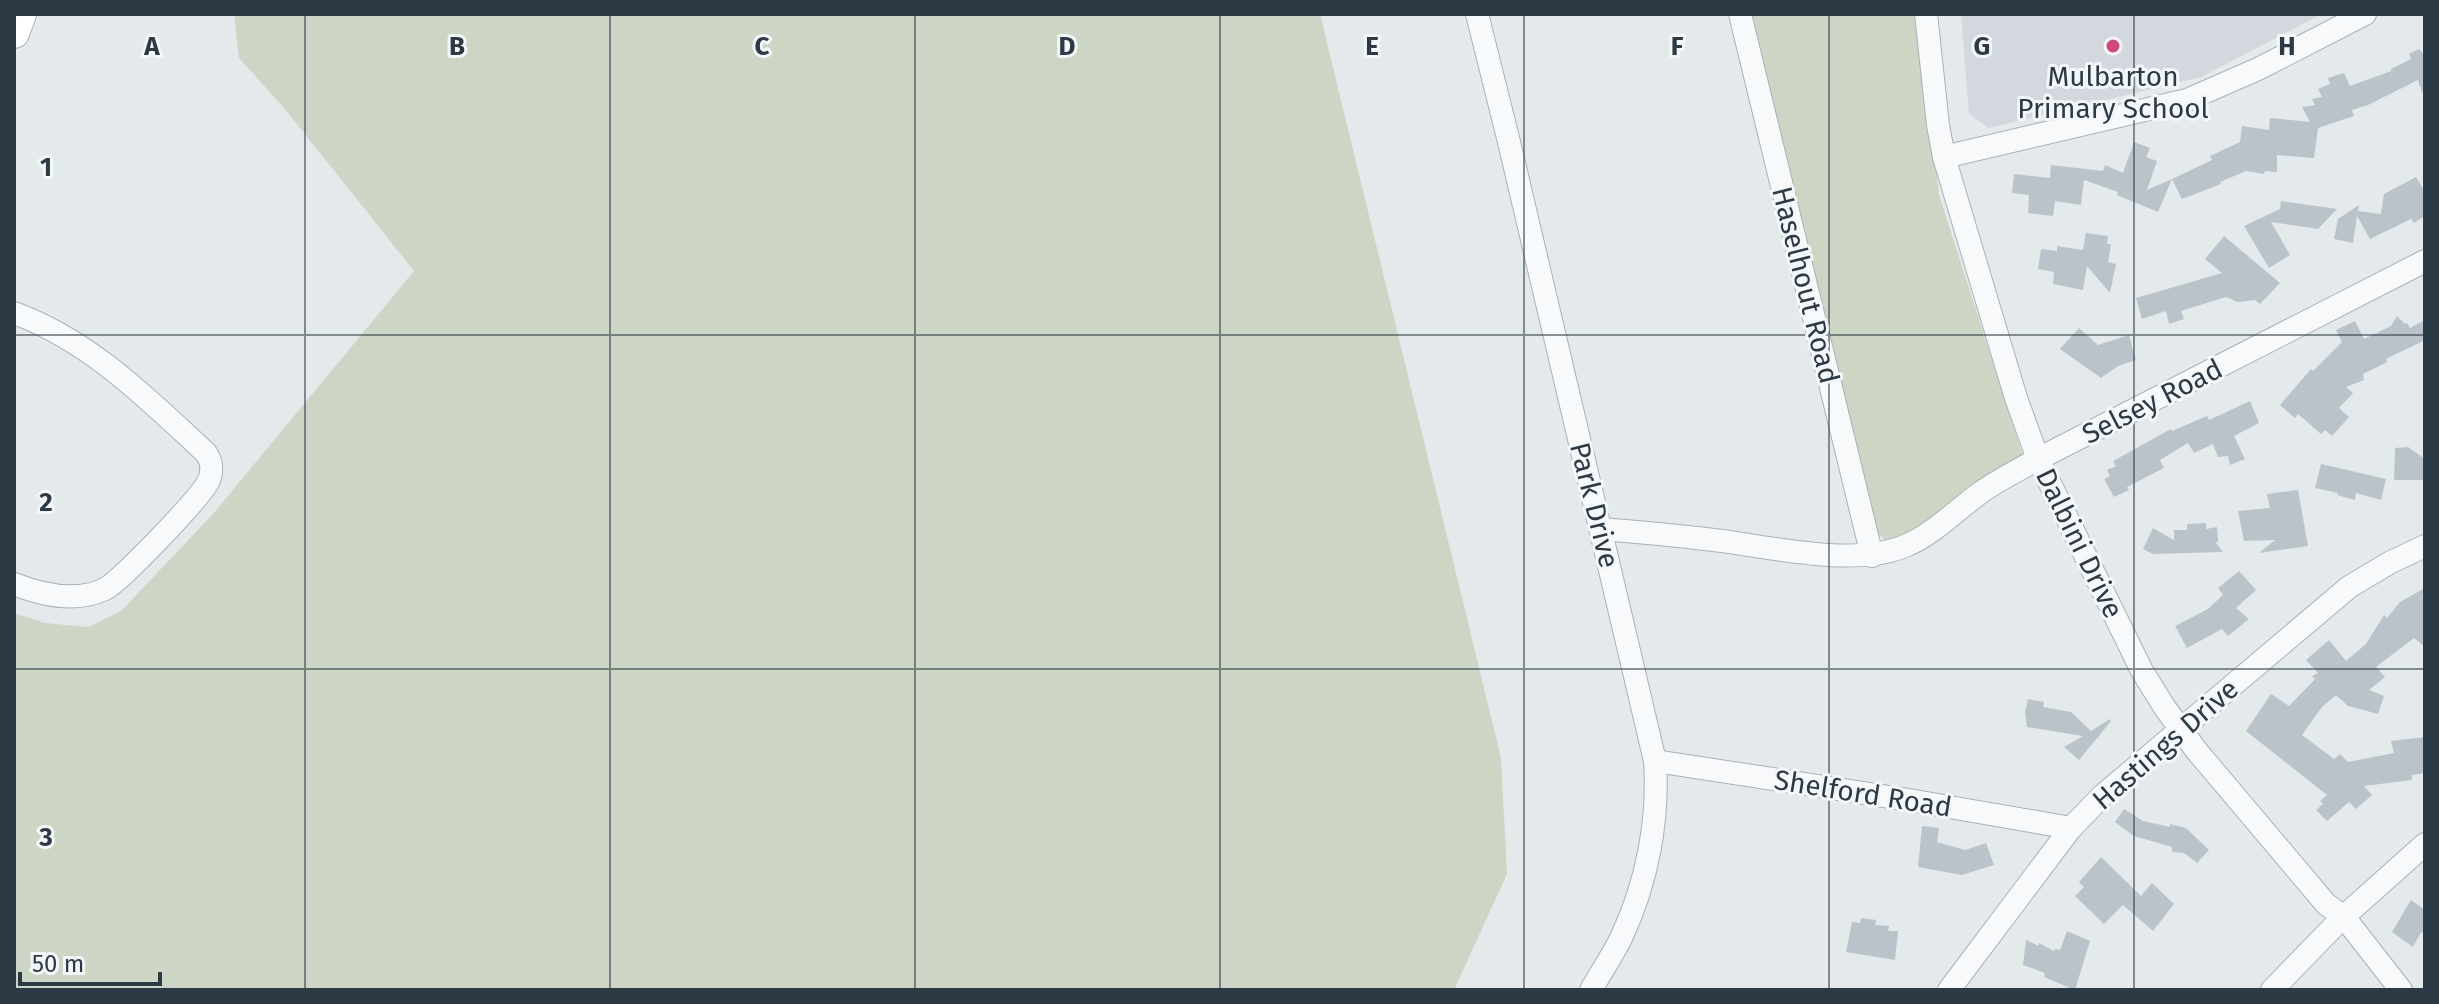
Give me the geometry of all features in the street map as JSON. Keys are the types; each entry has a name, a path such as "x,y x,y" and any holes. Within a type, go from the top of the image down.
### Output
{"street":[{"path":"14,33 21,14"},
{"name":"Park Drive","path":"1477,14 1655,761 1656,792 1651,843 1638,897 1621,938 1591,990"},
{"name":"Haselhout Road","path":"1740,14 1872,556"},
{"name":"Dalbini Drive","path":"1926,14 1944,157 2007,370 2038,459 2142,671 2181,729 2326,904 2344,917 2401,990"},
{"path":"1944,157 2187,100 2258,69 2365,14"},
{"name":"Selsey Road","path":"1600,529 1840,556 1872,556 1889,552 1916,540 1980,493 2038,459 2425,261"},
{"path":"14,313 43,323 92,353 211,461 207,485 120,579 106,589 88,595 51,595 14,584"},
{"name":"Hastings Drive","path":"1949,990 2071,828 2102,796 2349,587 2425,546"},
{"name":"Shelford Road","path":"1655,761 2071,828"},
{"path":"2272,990 2344,917 2425,844"}],"shaded area":[{"name":"Mulbarton Primary School","path":"1961,14 2322,14 2201,77 1989,128 1969,114"}],"green space":[{"path":"234,14 1320,14 1501,758 1507,874 1454,990 14,990 14,613 45,623 88,627 121,611 213,514 414,271 285,109 239,58"},
{"path":"1747,14 1919,14 1939,195 2023,456 1932,529 1886,541 1877,532"}],"building":[{"path":"2419,49 2425,52 2425,92 2422,92 2418,80 2352,110 2354,116 2318,128 2314,158 2277,155 2277,172 2265,171 2264,174 2246,171 2182,199 2172,179 2212,160 2210,156 2240,142 2242,126 2269,130 2270,118 2310,122 2302,107 2315,105 2312,99 2322,97 2318,89 2330,84 2328,78 2344,73 2350,86 2391,71 2411,59 2409,54"},
{"path":"2134,142 2150,148 2146,157 2157,161 2147,190 2172,179 2158,212 2117,195 2118,192 2084,180 2081,205 2055,201 2053,216 2028,213 2029,195 2012,193 2014,174 2050,178 2051,165 2103,171 2105,165 2123,173"},
{"path":"2416,177 2425,192 2425,216 2414,223 2411,219 2370,239 2357,216 2353,243 2334,239 2338,219 2359,205 2358,211 2381,214 2384,194"},
{"path":"2281,201 2337,209 2318,229 2271,222 2290,255 2269,268 2244,226 2280,209"},
{"path":"2086,233 2108,236 2107,244 2111,244 2108,262 2116,264 2110,293 2087,266 2083,290 2053,284 2054,272 2038,269 2041,249 2057,251 2057,246 2083,250"},
{"path":"2224,236 2280,283 2260,304 2255,300 2238,302 2226,297 2181,311 2184,319 2169,324 2166,311 2142,319 2136,298 2222,273 2205,259"},
{"path":"2397,316 2410,328 2425,320 2425,340 2386,359 2387,362 2363,374 2364,380 2346,387 2353,393 2339,408 2349,417 2332,436 2325,430 2321,434 2298,414 2295,418 2280,405 2311,369 2313,371 2342,342 2336,330 2355,321 2364,339 2391,326"},
{"path":"2079,328 2098,345 2129,335 2136,360 2118,366 2101,378 2060,349"},
{"path":"2250,401 2259,423 2234,436 2245,459 2230,465 2228,456 2218,457 2213,444 2194,453 2188,443 2160,460 2164,468 2114,497 2104,479 2110,476 2107,470 2116,466 2113,461 2171,429 2207,416 2209,420"},
{"path":"2408,447 2425,459 2425,480 2394,480 2395,448"},
{"path":"2321,464 2386,479 2381,500 2356,493 2355,500 2315,488"},
{"path":"2298,490 2308,546 2259,553 2275,540 2244,541 2238,511 2270,508 2267,494"},
{"path":"2206,523 2206,529 2217,527 2218,542 2215,542 2223,552 2153,554 2143,549 2153,528 2174,540 2174,530 2187,530 2187,524"},
{"path":"2239,571 2256,590 2236,608 2249,619 2228,636 2222,629 2187,648 2175,626 2208,609 2223,595 2218,588"},
{"path":"2425,588 2425,647 2414,638 2376,667 2385,677 2369,690 2384,696 2378,714 2348,706 2336,695 2322,707 2302,735 2334,759 2340,754 2348,762 2394,753 2391,741 2425,737 2425,773 2412,775 2412,780 2364,786 2372,795 2356,809 2349,802 2327,821 2316,810 2327,795 2246,731 2271,694 2289,706 2315,679 2312,676 2318,673 2306,660 2329,640 2346,661 2366,644 2384,615 2387,618 2400,602"},
{"path":"2028,699 2044,702 2043,707 2071,712 2091,731 2111,721 2079,760 2064,747 2083,736 2027,727 2025,712"},
{"path":"2124,809 2143,821 2186,828 2209,850 2197,863 2184,853 2172,852 2172,847 2134,836 2115,822"},
{"path":"1922,826 1939,828 1937,842 1965,850 1986,843 1994,865 1962,875 1918,867"},
{"path":"2101,857 2141,896 2152,883 2174,904 2153,931 2123,905 2104,924 2075,896 2084,887 2079,882"},
{"path":"2411,900 2425,910 2425,934 2421,932 2413,947 2392,932"},
{"path":"1861,918 1876,920 1875,925 1889,926 1888,931 1898,931 1895,960 1846,952 1852,922 1860,923"},
{"path":"2067,931 2090,941 2075,990 2023,965 2026,940 2054,951 2060,950"}],"place":[{"name":"Mulbarton Primary School","path":"2113,46"}]}
